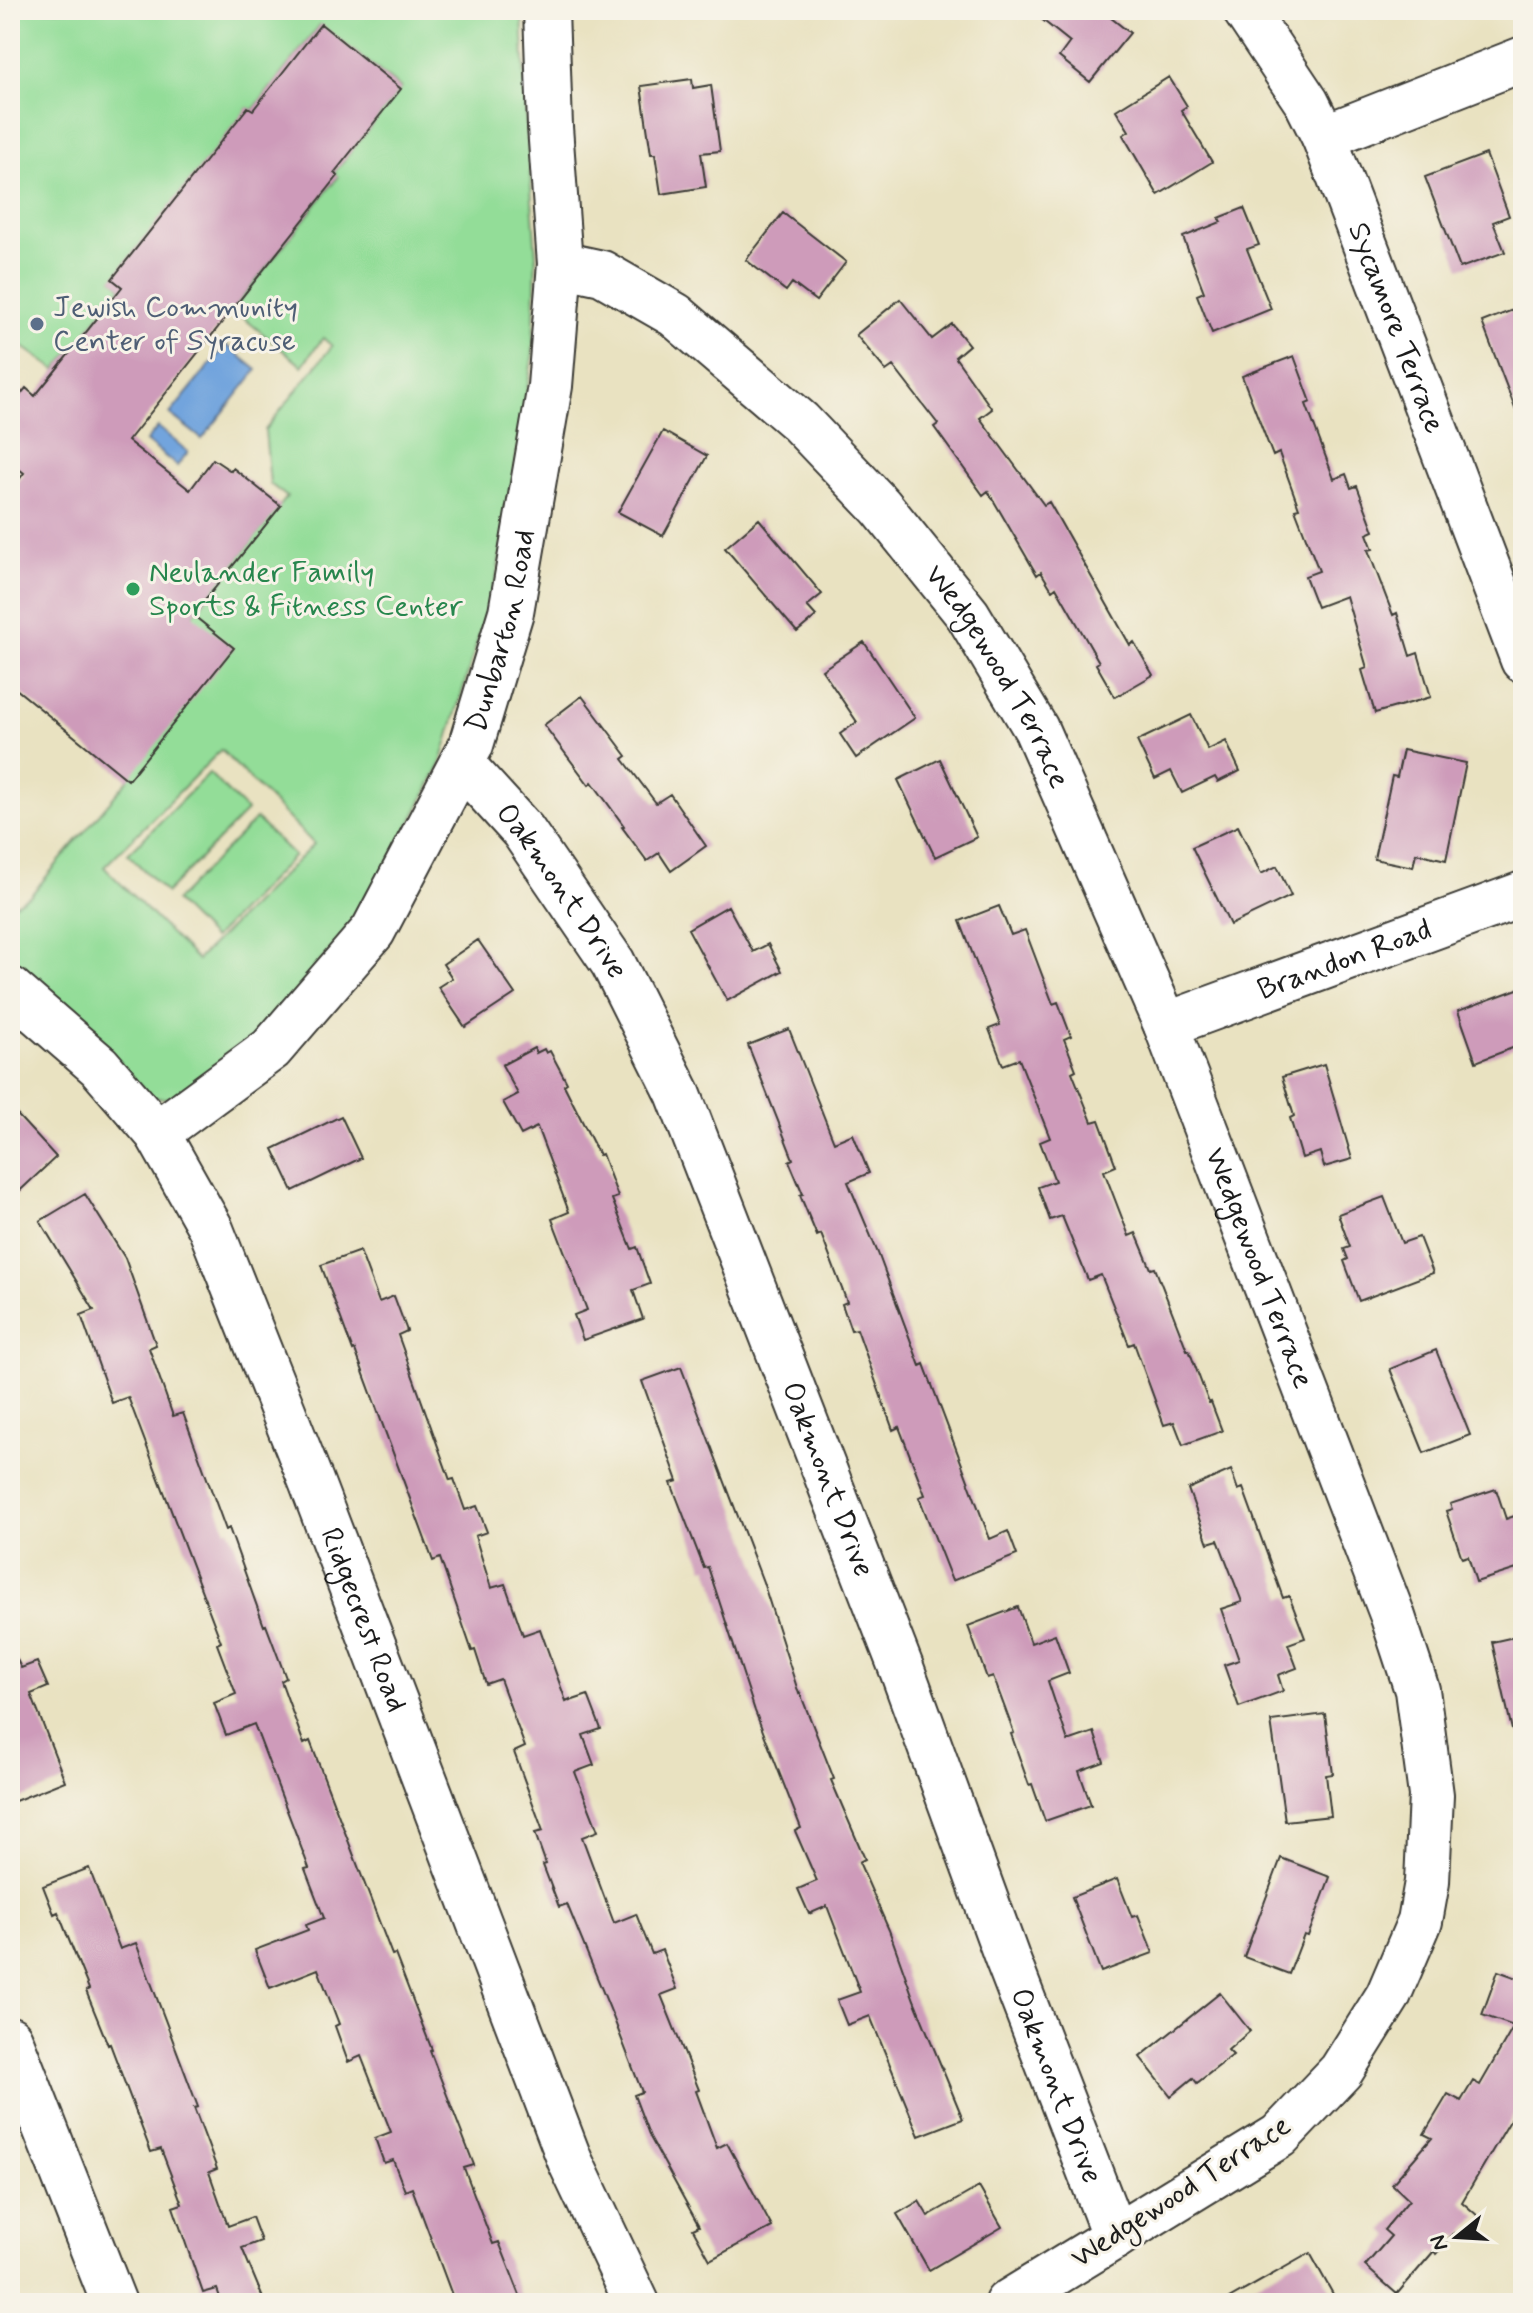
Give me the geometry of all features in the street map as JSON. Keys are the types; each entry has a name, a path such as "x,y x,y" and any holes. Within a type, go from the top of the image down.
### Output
{"street":[{"name":"Dunbarton Road","path":"157,1133 271,1049 373,931 471,745 511,612 550,386 560,264 550,127 546,10"},
{"name":"Sycamore Terrace","path":"1245,10 1307,103 1324,137 1523,660"},
{"path":"1324,137 1523,59"},
{"name":"Wedgewood Terrace","path":"560,264 602,273 675,315 789,412 881,507 968,615 1036,729 1166,1025 1392,1614 1417,1690 1431,1795 1427,1882 1420,1921 1388,1996 1341,2071 1279,2136 1007,2303"},
{"name":"Oakmont Drive","path":"462,764 523,831 613,963 678,1093 902,1670 1007,1958 1115,2237"},
{"name":"Brandon Road","path":"1166,1025 1523,894"},
{"name":"Ridgecrest Road","path":"10,989 99,1066 157,1133 210,1227 311,1481 570,2161 637,2303"},
{"path":"10,2039 114,2303"}],"green space":[{"path":"10,10 522,10 536,255 533,353 497,575 440,766 398,847 349,925 286,1006 245,1048 171,1098 152,1098 19,969 10,964 10,907 31,895 128,780 193,615 287,497 270,484 265,430 332,346 323,338 302,366 233,309 338,177 334,173 401,88 320,25 253,110 248,108 113,279 122,287 56,370 10,338","holes":["221,750 314,844 197,960 104,867"]},
{"path":"209,773 247,811 166,893 128,854"},
{"path":"256,819 294,856 213,939 175,901"}],"water":[{"path":"226,345 257,370 202,439 170,414"},
{"path":"158,427 188,452 177,466 146,441"}],"building":[{"path":"1030,10 1101,10 1130,33 1090,82 1059,57 1070,42"},
{"path":"321,24 401,89 334,173 338,176 128,441 190,490 213,459 231,471 233,468 281,506 193,615 234,648 128,780 10,684 10,492 24,473 10,462 10,408 26,388 35,396 122,287 112,279 248,107 253,110"},
{"path":"1169,77 1187,106 1181,110 1212,162 1158,195 1123,135 1129,131 1116,110"},
{"path":"692,79 693,88 711,85 720,151 701,153 706,187 661,194 655,154 651,154 641,86"},
{"path":"1486,154 1509,216 1493,222 1505,252 1460,268 1425,177"},
{"path":"1244,208 1259,245 1247,249 1271,309 1212,333 1197,295 1204,292 1183,237 1221,222 1219,218"},
{"path":"783,213 846,262 816,301 792,283 786,291 746,260"},
{"path":"900,299 932,339 952,324 969,345 955,357 992,409 980,418 1044,505 1049,502 1130,645 1134,642 1153,675 1115,697 1096,664 1099,662 1056,587 1052,590 1041,572 1037,575 988,491 983,495 934,427 938,424 893,366 886,371 856,335"},
{"path":"1523,306 1523,424 1521,424 1482,322"},
{"path":"1294,356 1311,402 1306,404 1334,479 1346,474 1351,488 1357,486 1374,531 1367,534 1373,549 1368,550 1393,615 1397,613 1410,656 1418,653 1431,697 1375,713 1362,670 1367,668 1346,596 1317,607 1305,576 1319,571 1295,509 1299,508 1279,453 1273,456 1242,376"},
{"path":"663,431 707,456 663,536 618,512"},
{"path":"759,519 822,594 807,606 816,616 797,632 725,548"},
{"path":"864,642 915,718 856,758 840,734 857,722 822,670"},
{"path":"582,696 627,756 623,759 656,803 670,794 706,846 671,871 659,853 647,861 592,782 589,785 544,725"},
{"path":"1191,715 1208,750 1226,741 1240,771 1218,782 1215,777 1182,793 1171,771 1155,779 1137,741"},
{"path":"1403,750 1466,763 1446,860 1416,853 1413,867 1374,859 1392,776 1397,777"},
{"path":"940,759 977,837 935,857 898,780"},
{"path":"1238,826 1261,874 1277,866 1291,896 1230,925 1192,847"},
{"path":"728,906 753,952 768,944 782,971 727,1001 688,929"},
{"path":"999,906 1011,935 1025,930 1053,1004 1058,1002 1071,1036 1064,1039 1076,1070 1072,1072 1092,1122 1099,1120 1116,1166 1104,1171 1129,1236 1136,1233 1151,1269 1155,1268 1222,1431 1183,1445 1174,1422 1164,1425 1134,1343 1129,1345 1101,1275 1088,1280 1062,1216 1050,1220 1038,1187 1055,1181 1040,1142 1050,1138 1019,1059 1003,1065 989,1029 1000,1025 960,921"},
{"path":"478,940 515,994 465,1027 438,987 452,978 443,964"},
{"path":"1523,987 1523,1044 1476,1062 1458,1011"},
{"path":"789,1029 834,1142 853,1134 869,1173 848,1182 920,1366 924,1364 990,1539 1008,1531 1017,1555 952,1581 919,1497 925,1495 899,1427 893,1430 857,1329 851,1330 842,1304 847,1302 821,1234 817,1236 800,1195 803,1194 789,1161 793,1159 748,1045"},
{"path":"534,1048 536,1053 544,1049 546,1053 550,1051 599,1155 602,1154 618,1197 612,1199 632,1249 637,1247 650,1284 633,1290 643,1319 583,1340 574,1315 587,1310 552,1219 569,1212 537,1127 521,1135 503,1102 518,1094 502,1065"},
{"path":"1324,1064 1352,1159 1324,1167 1320,1152 1302,1158 1282,1077"},
{"path":"10,1107 56,1157 10,1200"},
{"path":"341,1116 361,1158 293,1191 273,1149"},
{"path":"85,1194 125,1258 156,1345 149,1348 173,1416 183,1413 226,1530 229,1528 286,1678 281,1681 304,1744 310,1741 432,2050 474,2165 464,2168 493,2244 499,2242 523,2303 455,2303 412,2188 405,2191 393,2160 384,2163 375,2138 391,2132 361,2056 348,2062 335,2026 339,2024 318,1969 270,1988 255,1950 308,1930 306,1925 324,1918 305,1869 309,1868 254,1724 226,1735 214,1703 236,1694 217,1644 221,1642 128,1397 112,1403 81,1315 94,1310 40,1221"},
{"path":"1384,1197 1402,1243 1419,1237 1433,1273 1359,1301 1344,1261 1348,1259 1344,1249 1350,1247 1338,1214"},
{"path":"360,1251 379,1302 394,1296 407,1331 398,1335 450,1480 454,1479 465,1510 477,1506 487,1532 475,1536 491,1588 505,1584 523,1635 540,1629 566,1701 588,1695 601,1729 583,1735 594,1765 575,1772 598,1831 582,1837 614,1923 636,1914 652,1954 662,1950 677,1989 661,1995 699,2090 696,2091 717,2148 727,2143 772,2227 710,2260 693,2229 699,2226 650,2137 634,2095 642,2092 612,2014 567,1904 559,1907 543,1865 546,1864 535,1833 543,1831 514,1752 525,1747 500,1679 486,1684 440,1558 433,1561 321,1265"},
{"path":"1436,1350 1470,1435 1424,1453 1390,1369"},
{"path":"681,1367 763,1582 799,1694 834,1779 831,1780 865,1859 859,1862 963,2119 919,2136 870,2016 847,2025 837,2000 860,1992 827,1906 809,1914 798,1889 817,1881 795,1831 801,1828 755,1711 708,1567 704,1568 671,1483 678,1481 642,1381"},
{"path":"1231,1470 1238,1490 1243,1488 1283,1598 1289,1596 1305,1638 1288,1644 1297,1668 1278,1675 1283,1691 1239,1707 1224,1665 1239,1660 1221,1609 1242,1602 1218,1540 1208,1543 1188,1489"},
{"path":"1496,1489 1506,1519 1523,1513 1523,1567 1476,1582 1468,1556 1462,1558 1446,1511 1452,1509 1450,1504"},
{"path":"1018,1607 1031,1643 1055,1634 1069,1673 1048,1681 1068,1741 1094,1732 1104,1762 1079,1771 1091,1805 1045,1821 1032,1784 1029,1785 993,1676 987,1678 968,1626"},
{"path":"1523,1635 1523,1728 1512,1730 1492,1642"},
{"path":"10,1645 21,1668 37,1662 48,1687 31,1694 65,1781 10,1803"},
{"path":"1325,1714 1333,1774 1326,1775 1331,1816 1285,1821 1271,1721"},
{"path":"1281,1858 1330,1877 1308,1936 1304,1935 1289,1974 1244,1957"},
{"path":"89,1868 120,1949 136,1943 198,2107 194,2108 217,2169 209,2172 228,2226 252,2217 261,2241 242,2248 265,2303 222,2303 217,2289 203,2293 173,2207 182,2204 161,2149 151,2152 110,2044 86,1991 89,1989 58,1912 54,1914 43,1886"},
{"path":"1117,1879 1132,1917 1138,1915 1153,1953 1101,1972 1072,1897"},
{"path":"1498,1971 1523,1980 1523,2099 1462,2202 1478,2216 1460,2237 1455,2233 1436,2254 1434,2251 1397,2294 1365,2266 1391,2236 1384,2230 1409,2200 1392,2184 1432,2138 1424,2134 1448,2094 1461,2101 1473,2081 1480,2085 1514,2026 1482,2015"},
{"path":"1220,1993 1250,2031 1228,2050 1233,2055 1197,2083 1193,2078 1171,2096 1140,2057"},
{"path":"979,2187 1002,2227 929,2270 897,2214 919,2201 928,2216"},
{"path":"1310,2253 1338,2303 1222,2303"}],"place":[{"name":"Jewish Community Center of Syracuse","path":"37,324"},
{"name":"Neulander Family Sports & Fitness Center","path":"133,589"}]}
